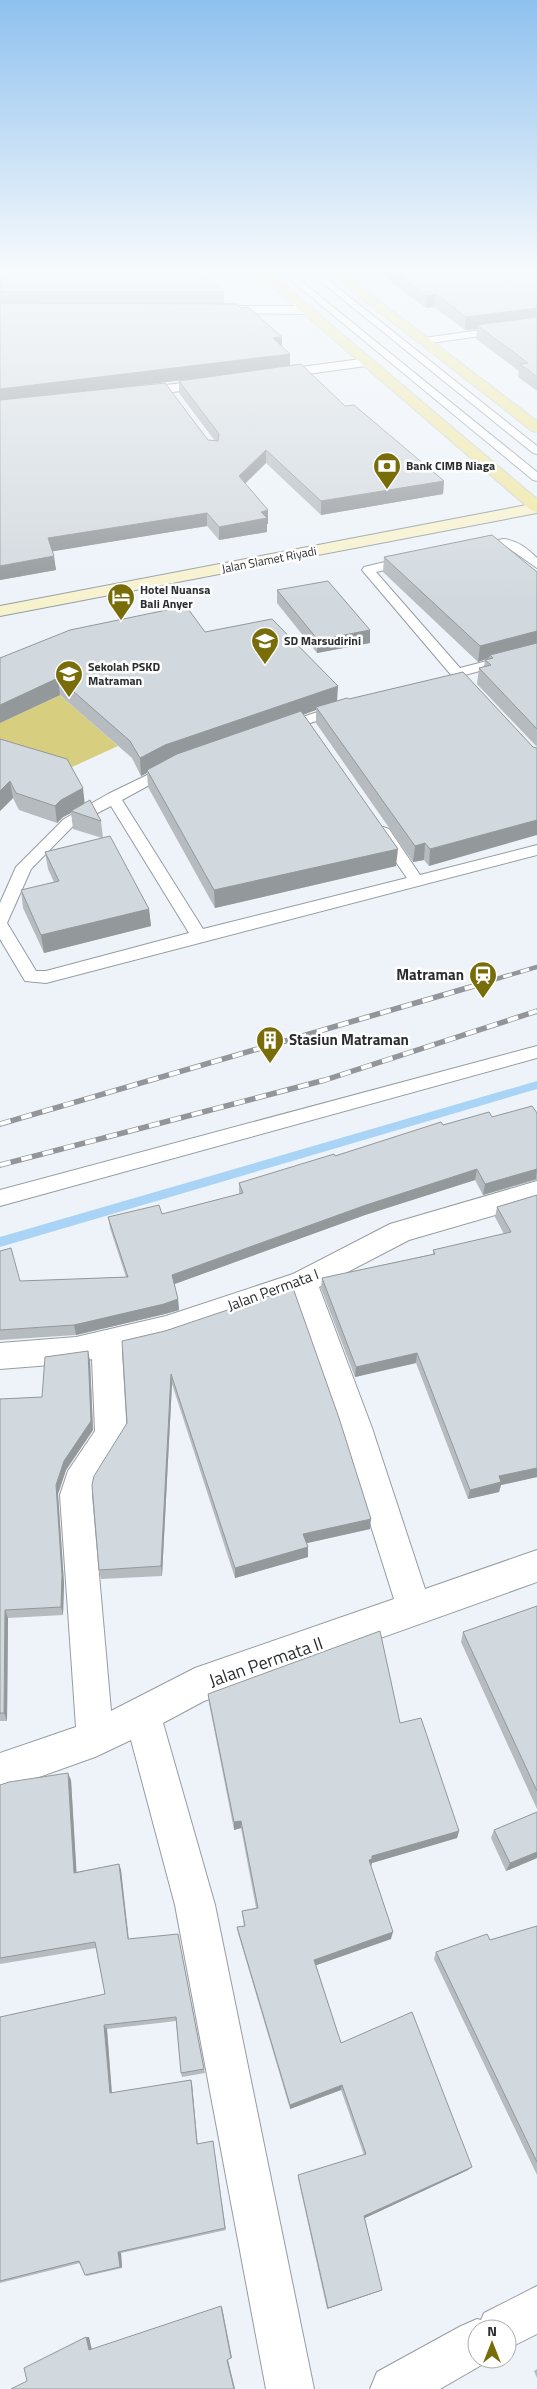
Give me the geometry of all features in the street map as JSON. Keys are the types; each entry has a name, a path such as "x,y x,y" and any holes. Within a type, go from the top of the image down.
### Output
{"main road":[{"path":"388,379 537,507"},
{"path":"474,379 537,428"}],"street":[{"path":"119,395 172,394 226,382"},
{"name":"Jalan Slamet Riyadi","path":"0,611 537,507"},
{"path":"462,545 520,529"},
{"name":"Jalan Slamet Riyadi","path":"0,627 429,551"},
{"name":"Jalan Permata I","path":"0,1356 76,1350 166,1328 303,1282 400,1232 537,1192"},
{"path":"303,1282 356,1428 415,1610"},
{"path":"96,1739 76,1495 79,1481 111,1434 106,1343"},
{"name":"Jalan Permata II","path":"0,1772 96,1739 195,1686 537,1566"},
{"path":"142,1714 195,1905 290,2389"},
{"path":"517,2320 537,2309"},
{"path":"394,2389 467,2348"}],"lane":[{"path":"416,379 537,478"},
{"path":"448,379 537,451"},
{"path":"462,545 507,542 514,544 537,564"},
{"path":"429,551 368,570 470,688"},
{"path":"439,679 537,652"},
{"path":"266,734 304,720 358,704"},
{"path":"304,720 315,736"},
{"path":"182,764 113,796 69,822 24,867 0,923 31,976 37,978 46,977 537,850"},
{"path":"113,796 199,936"},
{"path":"371,816 416,880"},
{"path":"0,1198 537,1052"}],"shaded area":[{"path":"60,695 118,746 59,773 0,755 0,723"}],"building":[{"path":"0,379 79,379 0,389"},
{"path":"317,379 345,406 354,405 444,481 321,501 266,450 239,476 268,510 261,512 267,518 219,527 207,513 48,538 54,556 0,566 0,400 165,383 208,440 218,441 219,434 179,381"},
{"path":"492,535 537,572 537,631 480,646 384,557"},
{"path":"328,581 370,630 318,640 277,590"},
{"path":"186,606 205,632 272,619 338,686 165,745 140,758 130,741 58,678 0,705 0,658 70,630"},
{"path":"537,643 537,729 479,668 491,665 485,660 493,658 490,655"},
{"path":"463,672 533,747 537,748 537,820 430,849 425,843 415,846 316,707 347,698"},
{"path":"301,711 398,849 214,890 147,770 177,754"},
{"path":"0,739 67,759 83,788 61,800 55,806 16,793 10,781 0,791"},
{"path":"90,800 101,821 71,811"},
{"path":"110,836 149,909 41,935 21,890 59,881 45,852"},
{"path":"532,1106 537,1113 537,1169 485,1184 477,1169 366,1205 172,1275 178,1299 164,1304 74,1325 0,1330 0,1251 11,1248 20,1281 128,1277 108,1217 159,1205 162,1214 243,1193 239,1183 334,1154 335,1156 441,1122 443,1125 489,1112 492,1117"},
{"path":"537,1195 537,1468 499,1476 501,1482 470,1490 417,1353 356,1367 322,1278 435,1254 433,1250 511,1232 497,1207"},
{"path":"293,1288 339,1418 371,1519 303,1534 308,1547 235,1568 171,1374 161,1566 99,1570 92,1485 94,1476 127,1423 122,1341 165,1331"},
{"path":"88,1351 91,1421 64,1461 56,1485 62,1575 61,1607 5,1610 4,1713 0,1713 0,1399 42,1397 45,1357"},
{"path":"537,1606 537,1791 463,1632"},
{"path":"380,1631 400,1723 421,1718 459,1831 372,1856 372,1859 369,1860 393,1932 314,1960 341,2043 412,2012 472,2167 364,2216 382,2290 328,2308 298,2175 366,2154 342,2085 290,2105 237,1927 245,1926 242,1911 258,1908 241,1821 234,1822 208,1694"},
{"path":"68,1773 74,1873 119,1864 128,1939 178,1934 204,2069 181,2073 176,2017 104,2025 110,2093 191,2080 197,2144 213,2141 225,2228 118,2252 120,2267 85,2275 79,2261 0,2281 0,2017 105,1994 95,1942 0,1958 0,1785"},
{"path":"537,1812 537,1852 510,1863 494,1830"},
{"path":"537,1926 537,2162 436,1952 487,1934 490,1940"},
{"path":"221,2306 231,2358 227,2360 234,2389 11,2389 27,2381 24,2368 86,2337 89,2350"}],"waterway":[{"path":"0,1242 537,1085"}],"railway":[{"path":"486,982 537,967"},
{"path":"0,1124 491,981"},
{"path":"0,1165 325,1080 537,1011"}],"place":[{"name":"Bank CIMB Niaga","path":"387,490"},
{"name":"Hotel Nuansa Bali Anyer","path":"121,621"},
{"name":"SD Marsudirini","path":"265,665"},
{"name":"Sekolah PSKD Matraman","path":"69,698"},
{"name":"Matraman","path":"483,999"},
{"name":"Stasiun Matraman","path":"270,1064"}]}
